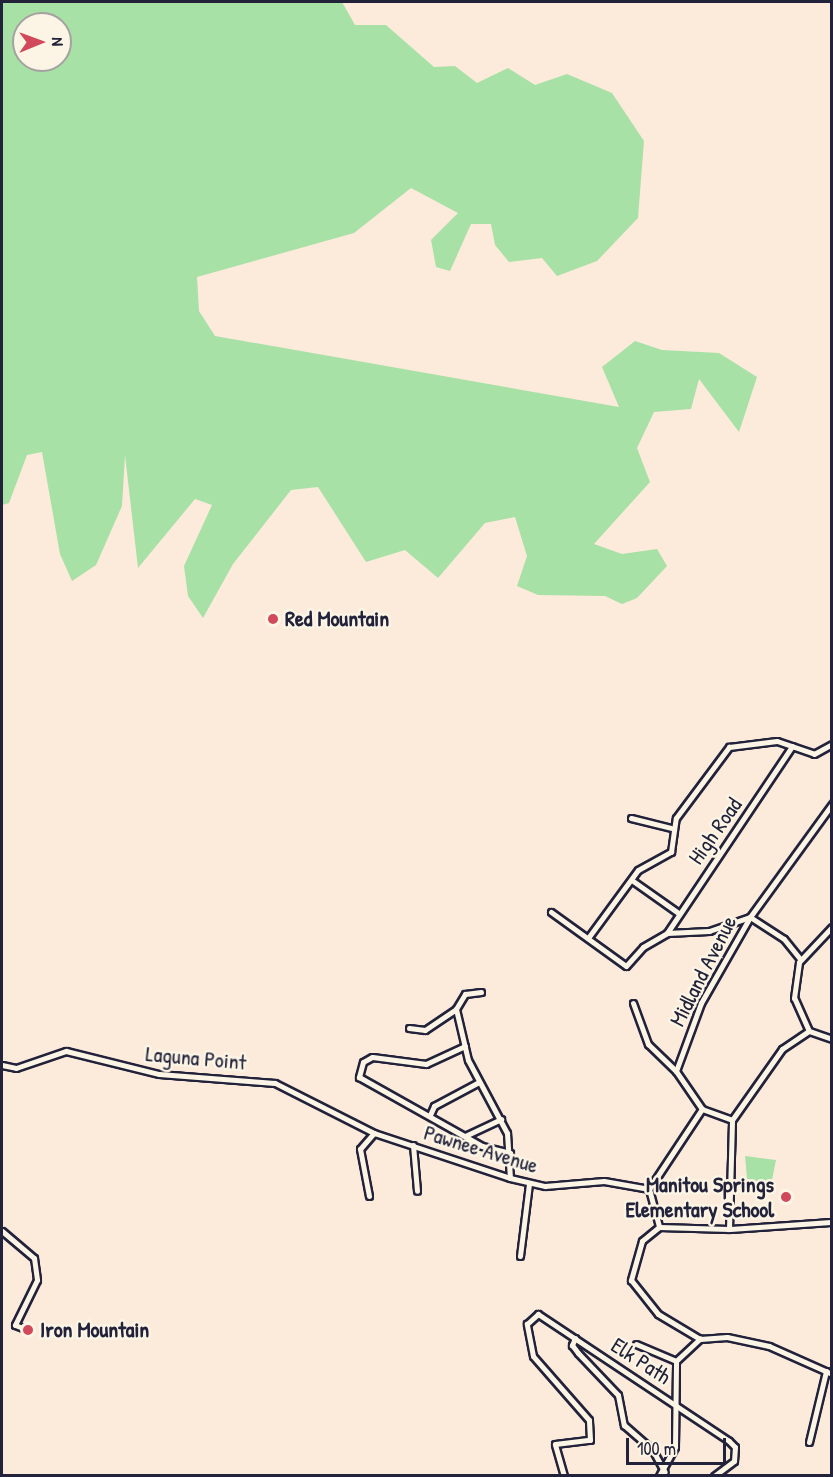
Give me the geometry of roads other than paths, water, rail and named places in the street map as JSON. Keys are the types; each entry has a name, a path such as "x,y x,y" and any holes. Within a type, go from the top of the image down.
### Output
{"street":[{"path":"588,938 633,881 638,870 671,852 671,828 710,767 733,744 770,740 814,754 831,744"},
{"name":"High Road","path":"667,933 677,912 792,746"},
{"name":"Midland Avenue","path":"676,1071 701,1003 750,917 831,804"},
{"path":"631,818 671,828"},
{"path":"633,881 677,912"},
{"path":"552,912 626,966 643,946 667,933 709,931 750,917 784,939 800,959"},
{"path":"831,927 800,959 794,998 809,1031 831,1039"},
{"path":"409,1028 425,1030 456,1009 465,993 481,992"},
{"path":"633,1003 648,1044 676,1071 702,1109 732,1120"},
{"path":"456,1009 465,1046 479,1082 501,1119 510,1153 510,1178"},
{"path":"729,1229 732,1120 782,1049 809,1031"},
{"path":"465,1046 426,1064 372,1057 363,1062 359,1077 430,1114 465,1136 510,1153"},
{"name":"Laguna Point","path":"2,1065 16,1068 66,1051 159,1074 275,1083 350,1116"},
{"path":"430,1114 434,1106 479,1082"},
{"path":"659,1227 649,1189 702,1109"},
{"name":"Pawnee Avenue","path":"350,1116 374,1133 529,1184 604,1181 649,1189"},
{"path":"465,1136 501,1119"},
{"path":"369,1196 360,1149 374,1133"},
{"path":"413,1145 417,1191"},
{"path":"520,1256 529,1184"},
{"path":"809,1442 829,1373 769,1346 727,1337 700,1339 658,1314 631,1280 642,1241 659,1227 729,1229 831,1222"},
{"path":"2,1231 34,1258 37,1280 15,1325 28,1330"},
{"name":"Elk Path","path":"564,1476 555,1444 590,1440 589,1420 533,1356 527,1340 534,1315 541,1314 729,1441 735,1447 734,1461 714,1476"},
{"path":"575,1338 572,1345 618,1395 624,1425 652,1449 662,1474"},
{"path":"662,1474 675,1448 673,1402 676,1361 700,1339"},
{"path":"636,1344 676,1361"}],"place":[{"name":"Red Mountain","path":"273,619"},
{"name":"Manitou Springs Elementary School","path":"786,1197"},
{"name":"Iron Mountain","path":"28,1330"}]}
